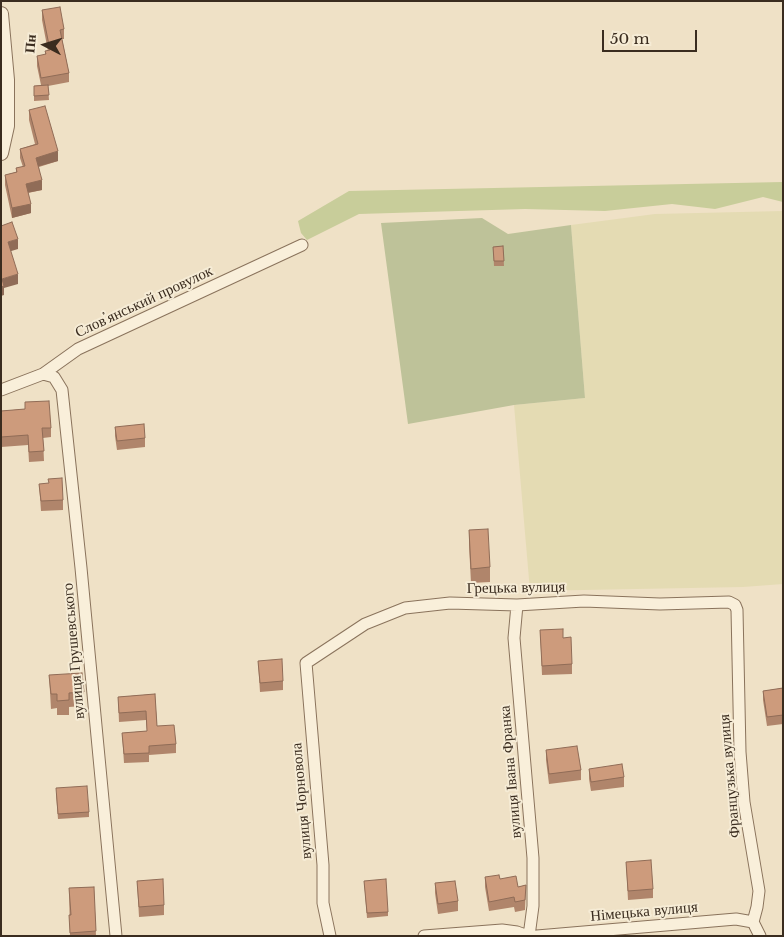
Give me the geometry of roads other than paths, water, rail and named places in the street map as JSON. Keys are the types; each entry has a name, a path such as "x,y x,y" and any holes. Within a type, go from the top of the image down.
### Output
{"street":[{"path":"1,14 7,126 1,153"},
{"name":"Словʼянський провулок","path":"1,390 43,374 78,349 302,245"},
{"name":"вулиця Грушевського","path":"43,374 56,379 62,390 116,936"},
{"name":"Грецька вулиця","path":"306,663 365,624 405,608 450,603 517,605 584,601 660,604 729,602 735,605 737,610"},
{"name":"вулиця Івана Франка","path":"517,605 514,638 532,858 533,906 528,936"},
{"name":"Французька вулиця","path":"737,610 740,752 744,802 760,891 753,922"},
{"name":"вулиця Чорновола","path":"306,663 323,865 323,903 330,936"},
{"name":"Німецька вулиця","path":"537,936 736,919 753,922"},
{"path":"753,922 760,936"},
{"path":"424,936 502,930 528,936"}]}
